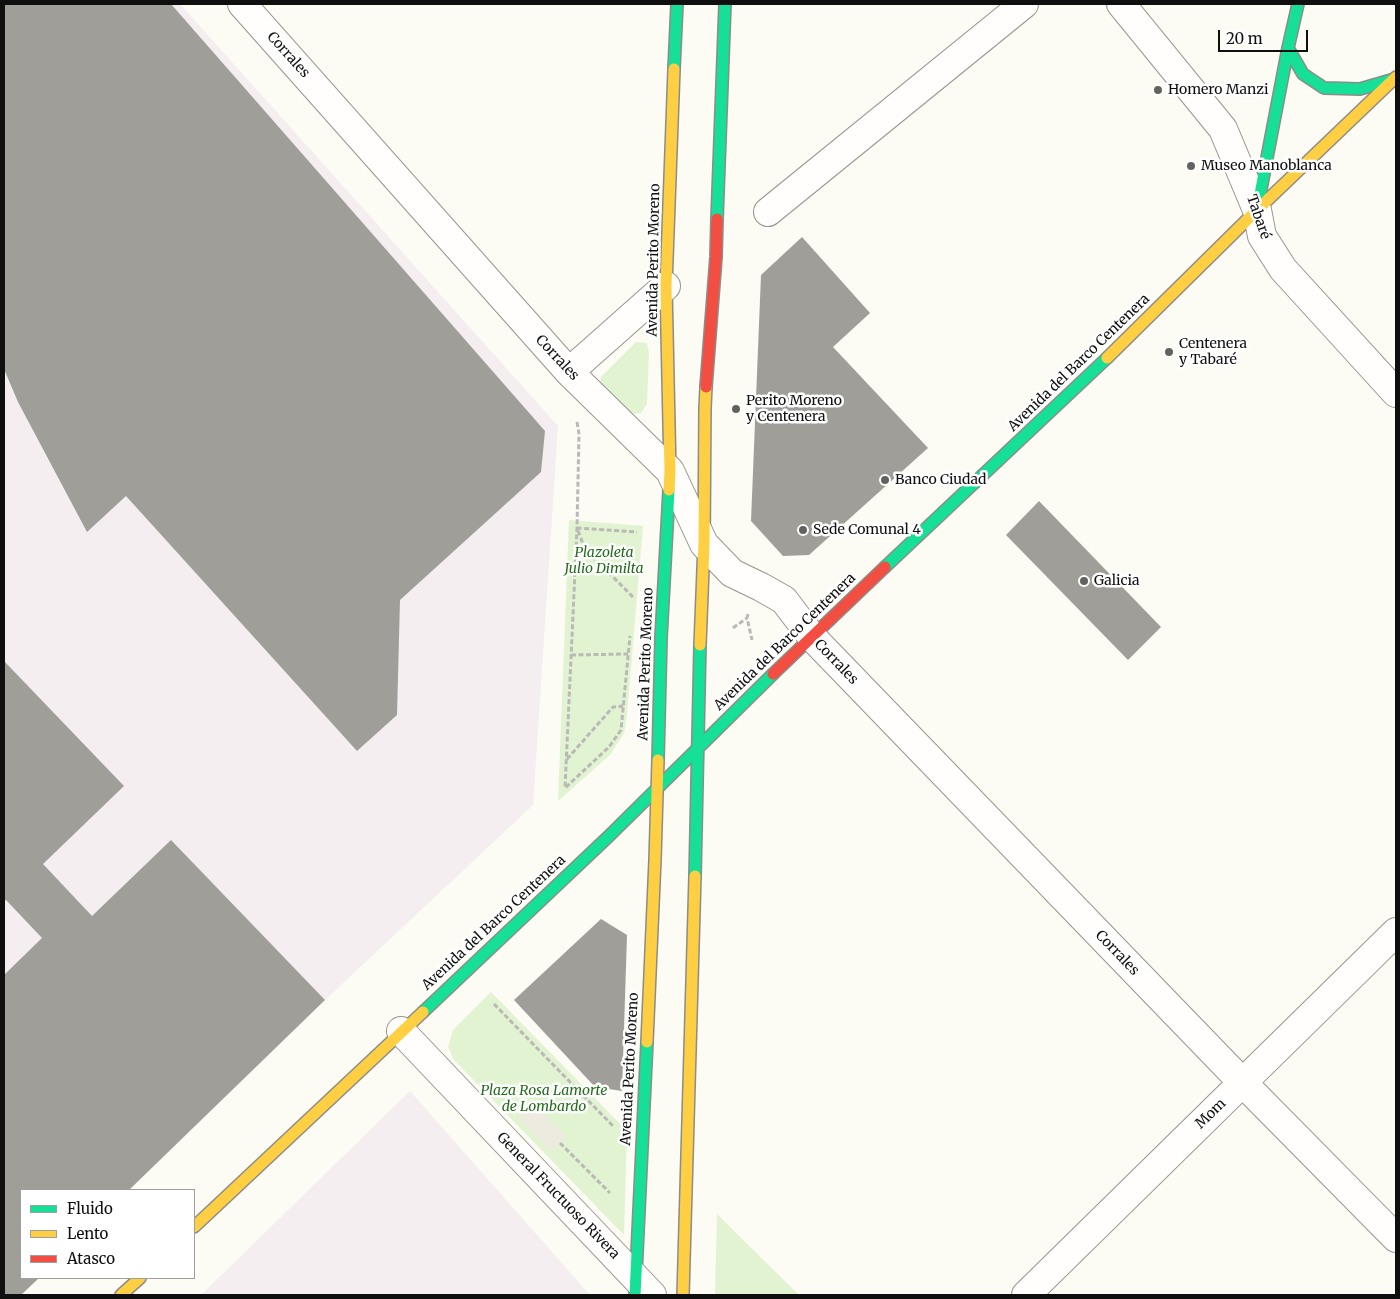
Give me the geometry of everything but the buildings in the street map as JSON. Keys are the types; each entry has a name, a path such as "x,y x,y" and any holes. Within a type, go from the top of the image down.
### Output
{"main road":[{"name":"Avenida Perito Moreno","path":"641,1289 661,638 670,471 666,286 677,4"},
{"path":"683,1295 704,544 705,408 716,257 725,4"},
{"path":"1257,210 1298,4"},
{"path":"1288,48 1303,74 1324,88 1360,89 1395,78"},
{"name":"Avenida del Barco Centenera","path":"195,1226 656,789 749,696 1140,325 1395,78"},
{"path":"121,1295 139,1279"}],"street":[{"path":"768,212 1024,4"},
{"name":"Tabaré","path":"1121,4 1223,129 1257,210 1262,236 1283,269 1396,393"},
{"name":"Corrales","path":"248,6 569,372 670,471 704,544 732,573 784,600 812,637 1243,1083 1396,1238"},
{"path":"569,372 666,286"},
{"name":"Mom","path":"1026,1295 1396,932"},
{"name":"General Fructuoso Rivera","path":"401,1031 641,1289"}],"path":[{"path":"576,416 579,434 577,528 565,788 609,748 621,730 630,635"},
{"path":"577,528 639,532"},
{"path":"577,528 585,549 633,597"},
{"path":"632,606 634,588"},
{"path":"733,628 747,618 752,640"},
{"path":"571,655 628,654"},
{"path":"566,760 613,707 623,706"},
{"path":"494,1004 619,1131"},
{"path":"613,1197 614,1187"}],"shaded area":[{"path":"4,4 180,4 558,426 533,805 325,1000 130,1189 20,1189 20,1279 38,1279 21,1295 4,1295"},
{"path":"410,1091 590,1295 201,1295"},
{"path":"535,1104 566,1137 552,1151 520,1119"}],"green space":[{"path":"636,342 647,343 649,353 647,404 641,413 625,414 600,389 601,377"},
{"name":"Plazoleta Julio Dimilta","path":"569,520 643,526 624,733 610,755 558,801"},
{"name":"Plaza Rosa Lamorte de Lombardo","path":"491,992 627,1131 624,1235 454,1060 448,1047 453,1030"},
{"path":"717,1214 799,1295 715,1295"}],"traffic: fast":[{"path":"674,69 677,4"},
{"path":"717,219 725,4"},
{"path":"1257,210 1298,4"},
{"path":"1288,48 1303,74 1324,88 1360,89 1391,80"},
{"path":"885,567 1107,358"},
{"path":"658,760 661,638 669,490"},
{"path":"695,876 700,645"},
{"path":"423,1012 609,836 773,674"},
{"path":"635,1295 647,1042"}],"traffic: slow":[{"path":"669,490 666,286 674,69"},
{"path":"1107,358 1257,210 1396,77"},
{"path":"700,645 704,544 706,387"},
{"path":"647,1042 658,760"},
{"path":"683,1295 695,876"},
{"path":"195,1226 423,1012"},
{"path":"121,1295 139,1279"}],"traffic: jam":[{"path":"706,387 717,219"},
{"path":"773,674 885,567"}],"place":[{"name":"Homero Manzi","path":"1158,90"},
{"name":"Museo Manoblanca","path":"1191,166"},
{"name":"Centenera y Tabaré","path":"1169,352"},
{"name":"Perito Moreno y Centenera","path":"736,409"},
{"name":"Banco Ciudad","path":"885,480"},
{"name":"Sede Comunal 4","path":"803,530"},
{"name":"Galicia","path":"1084,581"}]}
